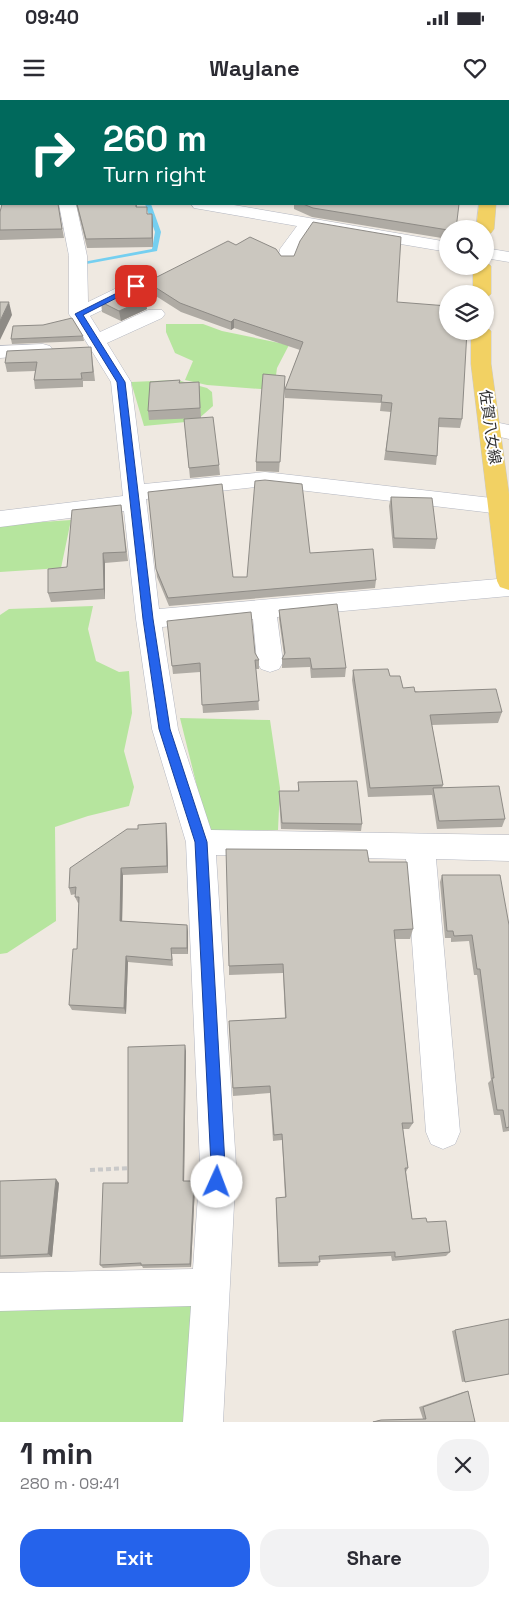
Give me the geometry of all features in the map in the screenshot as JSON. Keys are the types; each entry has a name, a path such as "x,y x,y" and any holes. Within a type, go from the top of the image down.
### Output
{"main road":[{"path":"486,220 487,205"},
{"name":"佐賀八女線","path":"481,340 481,364 499,430 501,506 509,581"}],"street":[{"path":"68,205 78,256 79,314 92,346 121,382 136,498 148,619 165,729 201,842 218,1165 202,1422"},
{"path":"206,205 439,245"},
{"path":"287,259 289,250 304,228"},
{"path":"494,254 509,257"},
{"path":"79,314 136,286"},
{"path":"92,346 156,314"},
{"path":"0,352 60,350"},
{"path":"0,519 265,479 501,506"},
{"path":"148,619 509,587"},
{"path":"264,608 270,662"},
{"path":"201,842 509,848"},
{"path":"420,846 443,1132"},
{"path":"0,1292 209,1287"}],"path":[{"path":"90,1170 139,1168"}],"green space":[{"path":"166,324 203,324 222,331 289,345 277,368 274,390 207,385 185,380 193,361 175,353 166,332"},
{"path":"177,380 207,388 212,392 213,406 196,421 144,426 131,382"},
{"path":"71,520 61,568 0,572 0,525"},
{"path":"93,606 88,629 96,661 119,672 129,671 132,713 124,751 134,787 129,806 88,816 55,827 56,921 7,953 0,954 0,615 9,609"},
{"path":"180,718 270,720 280,788 278,830 208,831"},
{"path":"197,1296 189,1422 0,1422 0,1302"}],"building":[{"path":"2,205 58,205 62,229 0,230"},
{"path":"77,205 136,205 136,207 147,207 147,214 152,214 152,238 86,239"},
{"path":"306,205 459,205 457,220 439,220 439,229 313,208"},
{"path":"313,222 401,237 397,302 439,305 439,340 466,340 462,419 439,418 437,456 386,451 392,403 381,402 382,395 285,389 303,342 234,319 231,322 180,303 147,282 228,241 236,245 250,237 276,249 281,256 294,256 300,241"},
{"path":"132,288 146,299 119,311 101,302"},
{"path":"0,302 9,302 0,321"},
{"path":"72,318 83,336 11,339 13,326 43,325"},
{"path":"91,347 93,372 81,373 82,379 34,380 37,362 5,363 7,351"},
{"path":"263,374 285,376 280,462 256,462"},
{"path":"180,380 179,383 199,382 200,408 148,411 150,382"},
{"path":"213,417 219,465 189,468 184,419"},
{"path":"265,480 302,484 310,553 373,549 376,580 168,598 156,569 148,492 222,484 233,577 247,577 255,481"},
{"path":"391,497 432,498 437,539 394,538"},
{"path":"121,505 126,552 103,553 104,589 48,593 48,569 67,567 72,510"},
{"path":"337,604 346,668 312,669 310,658 282,659 285,653 279,610"},
{"path":"251,612 255,653 259,660 255,660 259,701 202,705 200,663 172,666 167,621"},
{"path":"388,669 390,676 400,676 403,688 414,687 415,692 496,689 502,712 430,715 443,785 370,788 353,670"},
{"path":"357,781 362,824 282,823 279,791 299,791 298,782"},
{"path":"499,786 505,819 439,821 433,788"},
{"path":"166,823 167,866 121,868 120,921 187,925 187,948 171,948 172,960 126,956 124,1008 69,1005 73,949 77,949 79,897 75,897 76,887 69,888 70,868 127,829 138,829 138,825"},
{"path":"226,849 367,850 369,862 407,862 413,929 394,930 413,1123 402,1123 408,1168 405,1168 412,1219 426,1218 427,1222 446,1221 450,1252 395,1257 395,1252 319,1256 320,1262 279,1263 276,1198 286,1197 282,1134 274,1135 270,1086 233,1088 229,1021 286,1018 283,964 229,966"},
{"path":"442,875 500,875 509,925 509,1127 506,1128 503,1110 497,1110 480,969 477,969 472,935 454,936 453,931 447,931"},
{"path":"185,1045 183,1181 194,1181 190,1264 141,1265 141,1263 100,1265 103,1183 128,1183 128,1047"},
{"path":"56,1179 48,1254 0,1256 0,1181"},
{"path":"509,1319 509,1374 465,1382 455,1330"},
{"path":"468,1391 475,1422 373,1422 381,1420 426,1419 423,1407"}],"waterway":[{"path":"83,264 155,250 158,232 148,205"}],"route":[{"path":"136,286 79,314 121,382 148,619 165,729 201,842 218,1165 217,1182"}]}
